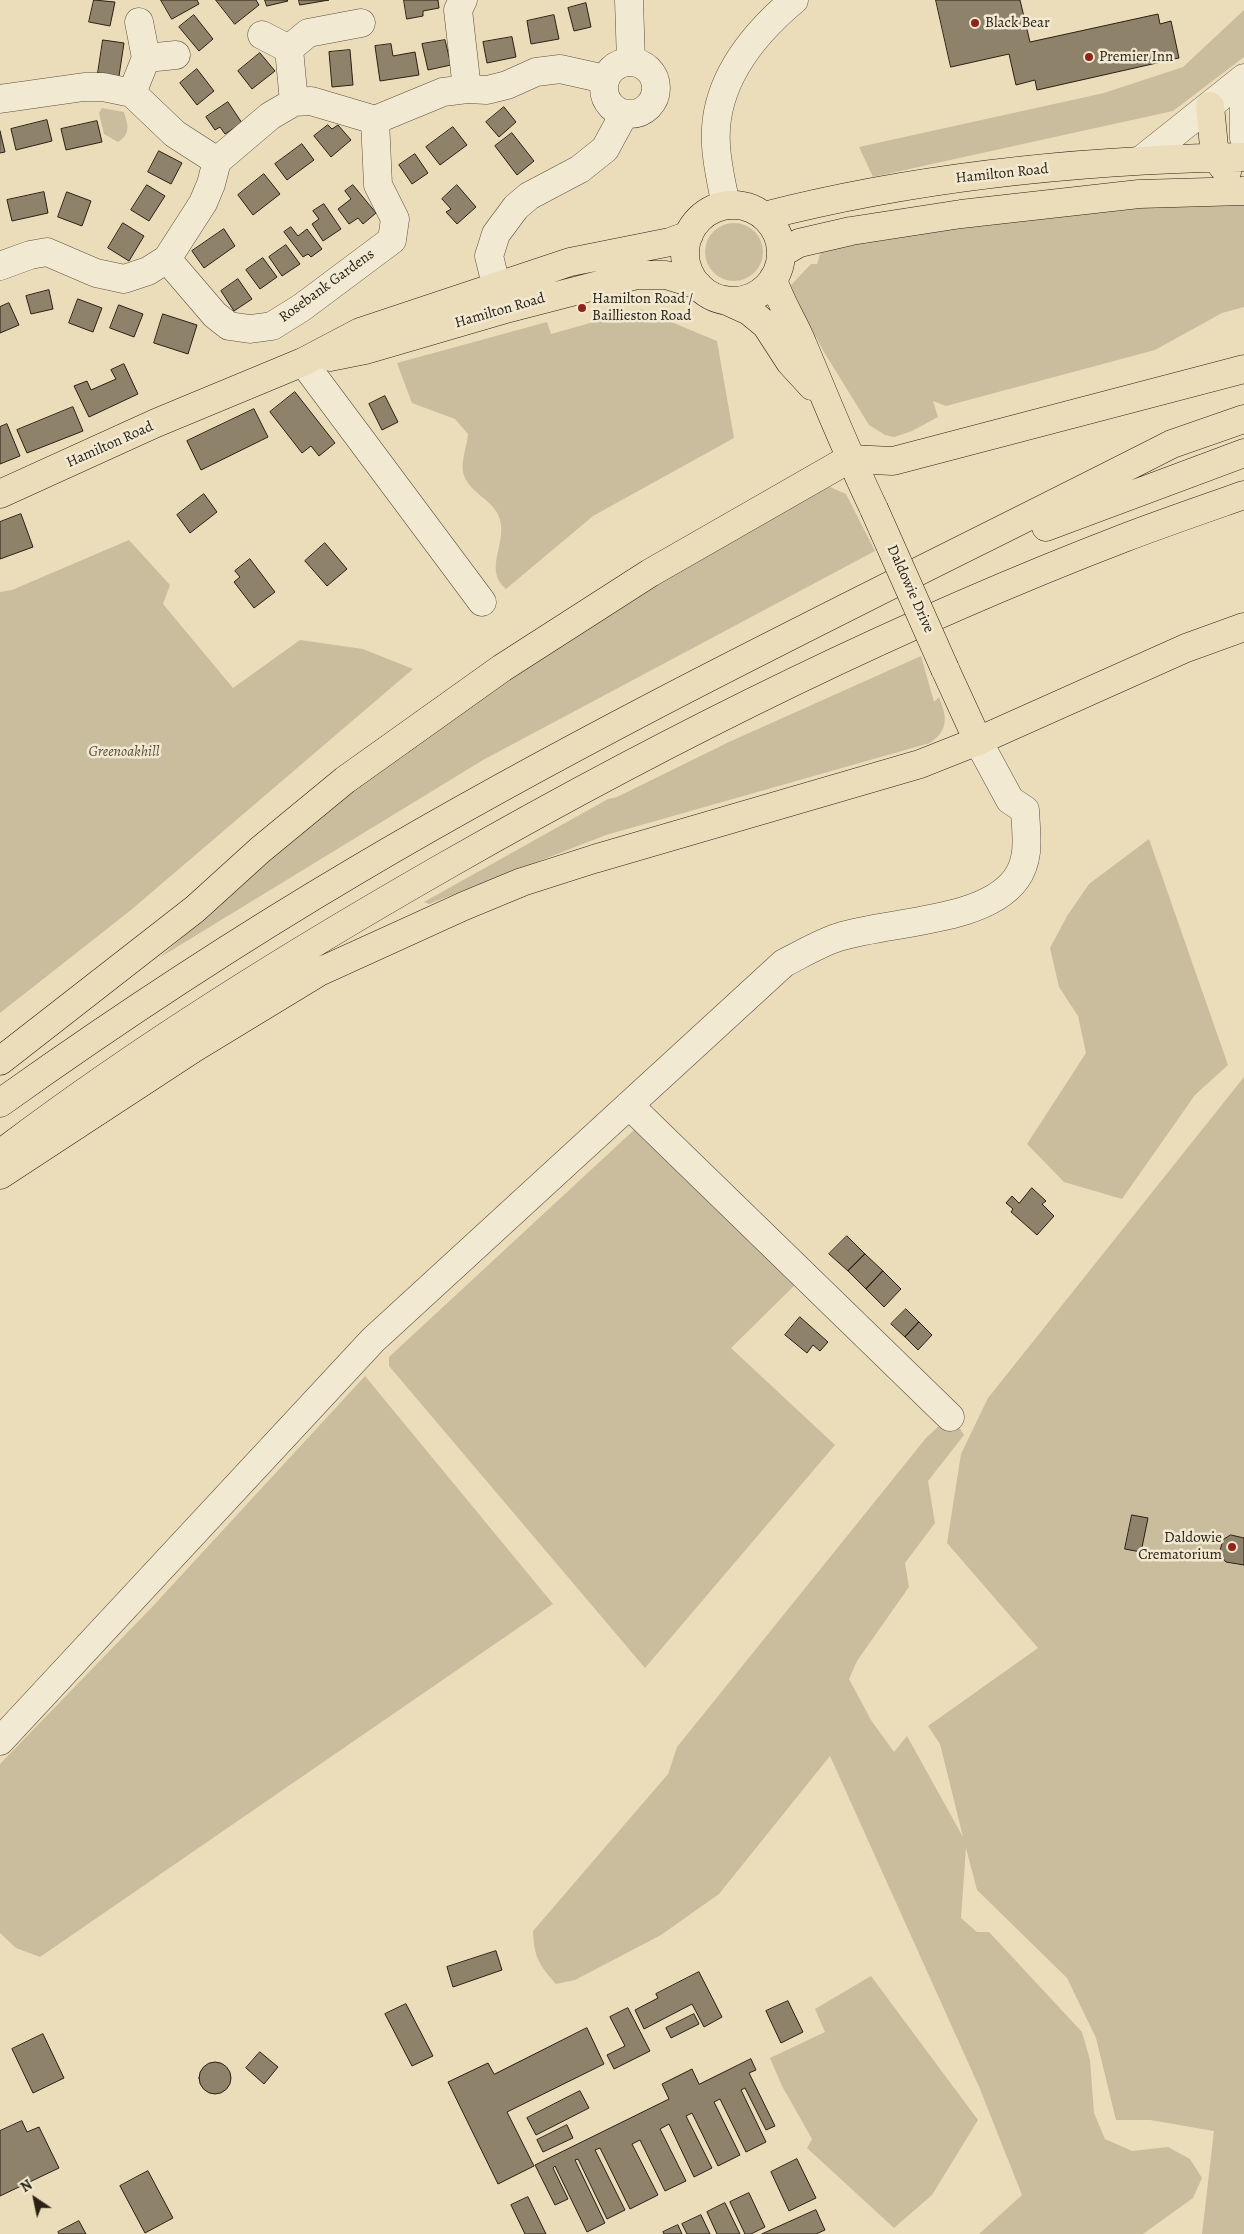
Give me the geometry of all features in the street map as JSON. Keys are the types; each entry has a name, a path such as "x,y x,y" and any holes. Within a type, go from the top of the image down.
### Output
{"main road":[{"path":"782,253 799,242 851,231 952,215 1139,194 1234,172 1210,106"},
{"name":"Hamilton Road","path":"764,216 940,181 1141,160 1234,172"},
{"path":"725,300 742,300 755,296 773,279 779,269 782,253 774,227 764,216 750,208 726,205 703,216 689,235 686,260 690,274 698,285 710,295 749,311 766,325 790,362 823,398"},
{"name":"Hamilton Road","path":"0,494 156,423 302,362 364,350 499,297 570,262 670,242 689,235"},
{"name":"Hamilton Road","path":"499,297 637,275 666,275 698,285"},
{"name":"Daldowie Drive","path":"773,279 778,296 802,342 823,398 849,458 874,509 978,741"},
{"path":"0,1061 195,909 260,850 345,780 422,723 578,618 849,458 893,461 1244,369"},
{"path":"0,1103 165,990 358,870 518,779 694,686 1172,444 1244,419"},
{"path":"694,686 946,568 1084,511 1244,453"},
{"path":"0,1154 76,1099 266,972 388,898 573,794 738,709 882,640 1124,538 1244,495"},
{"path":"0,1175 194,1048 319,972 410,930 522,882 631,848 920,764 978,741 1186,648 1244,627"},
{"path":"0,1194 200,1059 410,930"}],"street":[{"path":"463,0 458,10 467,89"},
{"path":"629,0 631,62"},
{"path":"726,205 716,144 720,97 735,66 759,33 794,0"},
{"path":"132,93 146,58 139,22"},
{"path":"289,49 308,33 361,22"},
{"path":"262,35 289,49"},
{"path":"289,49 294,102"},
{"path":"146,58 176,55"},
{"path":"631,62 646,67 652,74 656,87 654,98 649,106 638,113 624,114 611,106 605,95 605,79 615,66 631,62"},
{"path":"0,266 30,255 47,252 96,273 124,279 148,271 167,259 203,203 211,184 217,161 270,116 294,102 311,101 375,120 442,92 467,89 487,90 507,85 536,72 560,70 605,79"},
{"path":"1141,160 1244,78"},
{"path":"0,99 84,87 103,87 132,93 175,134 217,161"},
{"path":"1244,107 1244,138"},
{"path":"499,297 489,256 490,246 504,220 529,196 594,159 605,149 624,114"},
{"name":"Rosebank Gardens","path":"167,259 215,315 229,326 250,329 272,326 300,308 392,240 395,219 378,185 375,120"},
{"path":"302,362 482,602"},
{"path":"0,1741 373,1340 784,963 838,937 966,910 989,903 1005,892 1016,878 1026,855 1024,810 1010,800 978,741"},
{"path":"629,1105 950,1417"}],"green space":[{"path":"1244,10 1244,57 1173,111 873,177 859,147 1104,93 1183,67"},
{"path":"102,108 124,112 127,132 118,142 104,134 99,113"},
{"path":"1244,201 1244,307 1222,313 1155,350 946,406 933,401 938,417 912,431 894,437 885,435 869,425 824,352 793,294 791,285 811,264 817,264 822,247 1105,204"},
{"path":"728,223 740,223 755,231 763,246 763,258 755,273 740,281 728,281 713,273 705,258 705,246 713,231"},
{"path":"640,309 717,341 734,438 593,516 506,589 499,582 496,574 501,538 500,520 493,507 470,486 463,472 463,458 468,434 455,419 412,403 397,363 547,322 551,334"},
{"path":"830,487 846,494 875,551 483,760 159,958 350,789 527,661 714,544"},
{"name":"Greenoakhill","path":"129,540 170,585 163,604 233,688 300,640 363,649 413,669 131,910 0,1013 0,592 12,590"},
{"path":"921,656 934,702 939,697 945,717 941,733 930,743 606,835 429,904 424,902 608,799 617,797 729,742"},
{"path":"1149,839 1228,1065 1195,1095 1122,1199 1064,1182 1027,1144 1086,1053 1078,1016 1059,987 1050,948 1067,916 1089,884"},
{"path":"1244,1077 1244,2234 1202,2234 1214,2131 1150,2120 1116,2120 1096,2038 1067,1978 977,1890 966,1848 961,1918 977,1932 989,1932 1082,2032 1090,2060 1094,2113 1105,2139 1132,2151 1168,2147 1190,2159 1202,2178 1193,2198 1143,2234 979,2234 1022,2195 980,2089 830,1756 719,1894 661,1935 575,1980 556,1984 538,1960 533,1931 668,1774 677,1747 926,1438 945,1420 957,1424 964,1435 928,1481 935,1523 905,1563 909,1587 857,1661 849,1679 871,1720 894,1752 907,1736 963,1837 940,1744 928,1726 1038,1648 947,1543 961,1454 988,1398"},
{"path":"634,1130 795,1285 731,1348 835,1445 645,1668 389,1366 389,1357"},
{"path":"365,1376 553,1604 40,1957 16,1948 0,1933 0,1764 153,1606"},
{"path":"871,1976 978,2120 932,2195 894,2228 807,2148 812,2139 782,2086 770,2058 825,2032 815,2009"}],"building":[{"path":"94,0 115,2 110,26 89,22"},
{"path":"161,0 197,0 199,4 172,19"},
{"path":"216,0 256,0 259,5 235,24"},
{"path":"265,0 287,0 288,1 267,6"},
{"path":"299,0 329,0 300,5"},
{"path":"404,0 438,0 439,8 423,11 423,16 407,19"},
{"path":"936,0 1020,0 1030,42 1158,14 1160,24 1171,21 1179,58 1037,90 1035,80 1016,85 1009,54 951,67"},
{"path":"586,3 591,27 574,31 568,8"},
{"path":"194,15 213,39 199,51 179,27"},
{"path":"554,15 559,39 531,44 527,21"},
{"path":"512,37 516,57 487,63 483,42"},
{"path":"103,40 124,43 119,76 98,73"},
{"path":"445,40 451,65 428,70 422,44"},
{"path":"391,44 393,56 415,52 419,75 380,81 375,46"},
{"path":"350,50 353,85 332,87 329,52"},
{"path":"260,53 275,71 252,89 238,71"},
{"path":"197,69 214,91 197,105 180,83"},
{"path":"228,102 242,123 225,134 220,127 215,130 206,117"},
{"path":"504,107 516,122 499,137 486,122"},
{"path":"47,120 52,141 16,150 11,129"},
{"path":"97,121 102,142 66,150 61,129"},
{"path":"328,125 332,129 338,125 351,140 331,157 314,136"},
{"path":"453,127 467,145 440,165 426,147"},
{"path":"0,131 5,152 0,153"},
{"path":"512,133 534,161 517,175 495,146"},
{"path":"302,144 314,160 287,180 275,164"},
{"path":"159,151 182,163 171,184 148,172"},
{"path":"415,154 428,173 412,184 399,165"},
{"path":"264,174 280,194 253,215 238,195"},
{"path":"147,185 165,196 149,221 131,210"},
{"path":"353,185 376,213 363,224 358,218 349,224 338,209 351,199 345,191"},
{"path":"457,185 476,207 457,224 446,212 451,209 442,199"},
{"path":"44,192 48,213 12,221 7,200"},
{"path":"67,192 91,201 82,226 58,217"},
{"path":"324,204 341,229 323,241 312,224 319,219 313,211"},
{"path":"123,223 144,236 129,261 108,248"},
{"path":"291,227 298,236 307,229 322,249 311,257 308,254 303,257 284,232"},
{"path":"224,229 235,246 204,268 192,251"},
{"path":"286,245 300,264 282,276 269,257"},
{"path":"263,258 277,277 260,289 246,270"},
{"path":"238,279 252,299 234,311 221,291"},
{"path":"49,290 53,309 31,314 26,296"},
{"path":"78,299 102,308 93,332 69,323"},
{"path":"9,303 19,325 0,333 0,307"},
{"path":"119,305 143,314 134,337 110,328"},
{"path":"163,314 197,325 188,354 154,343"},
{"path":"124,364 138,394 89,417 74,386 87,381 91,390 116,379 111,370"},
{"path":"295,392 335,443 319,456 311,446 302,453 270,412"},
{"path":"385,396 398,422 382,430 369,404"},
{"path":"73,407 83,431 27,453 17,430"},
{"path":"254,409 268,437 201,470 187,441"},
{"path":"7,424 20,456 0,464 0,427"},
{"path":"204,494 217,512 190,533 177,515"},
{"path":"21,514 33,547 0,559 0,522"},
{"path":"325,543 347,569 327,586 305,561"},
{"path":"250,559 275,592 254,608 234,582 240,577 235,571"},
{"path":"1032,1188 1046,1201 1042,1204 1054,1216 1037,1235 1011,1212 1013,1209 1006,1203 1012,1196 1019,1203"},
{"path":"847,1236 865,1254 848,1271 829,1254"},
{"path":"865,1254 883,1271 866,1289 848,1271"},
{"path":"883,1271 901,1289 884,1307 866,1289"},
{"path":"906,1309 919,1322 905,1337 891,1324"},
{"path":"800,1317 828,1342 820,1351 813,1345 807,1353 785,1335"},
{"path":"919,1322 932,1335 918,1350 905,1337"},
{"path":"1132,1515 1148,1518 1141,1552 1125,1549"},
{"name":"Daldowie Crematorium","path":"1231,1535 1244,1538 1244,1565 1226,1562 1219,1554 1223,1540"},
{"path":"496,1951 502,1970 453,1987 447,1967"},
{"path":"699,1972 722,2017 704,2027 692,2004 644,2029 635,2010 658,1998 656,1994"},
{"path":"788,2001 803,2032 781,2043 766,2011"},
{"path":"406,2004 433,2056 412,2066 385,2014"},
{"path":"628,2008 650,2051 614,2069 607,2055 625,2046 610,2017"},
{"path":"694,2014 699,2024 671,2038 666,2028"},
{"path":"587,2028 604,2064 507,2112 534,2166 498,2184 448,2082 488,2063 494,2074"},
{"path":"43,2034 64,2078 33,2093 12,2049"},
{"path":"260,2052 278,2067 264,2084 246,2068"},
{"path":"751,2059 756,2070 749,2073 775,2126 766,2130 745,2088 741,2090 766,2142 746,2152 720,2099 714,2102 740,2155 718,2166 692,2113 686,2116 712,2168 694,2177 669,2124 660,2129 686,2181 665,2191 640,2140 632,2144 658,2195 630,2209 600,2148 595,2150 625,2210 607,2219 578,2159 575,2160 605,2223 587,2232 555,2166 553,2168 568,2199 555,2205 535,2165 669,2099 662,2084 692,2069 699,2084"},
{"path":"215,2062 227,2066 231,2078 227,2090 215,2094 203,2090 199,2078 203,2066"},
{"path":"580,2091 589,2108 536,2135 527,2118"},
{"path":"22,2121 27,2132 39,2127 59,2168 0,2196 0,2131"},
{"path":"567,2125 573,2138 543,2152 537,2140"},
{"path":"797,2159 816,2198 789,2211 771,2172"},
{"path":"148,2171 173,2218 145,2233 120,2186"},
{"path":"749,2193 765,2227 751,2234 745,2234 730,2202"},
{"path":"528,2197 546,2234 525,2234 511,2205"},
{"path":"725,2203 740,2234 717,2234 707,2212"},
{"path":"816,2210 825,2230 816,2234 762,2234"},
{"path":"701,2215 710,2234 687,2234 682,2224"},
{"path":"79,2221 86,2234 59,2234 58,2232"},
{"path":"678,2225 682,2234 664,2234 663,2232"}],"place":[{"name":"Black Bear","path":"975,23"},
{"name":"Premier Inn","path":"1089,57"},
{"name":"Hamilton Road / Baillieston Road","path":"582,308"},
{"name":"Daldowie Crematorium","path":"1232,1547"}]}
